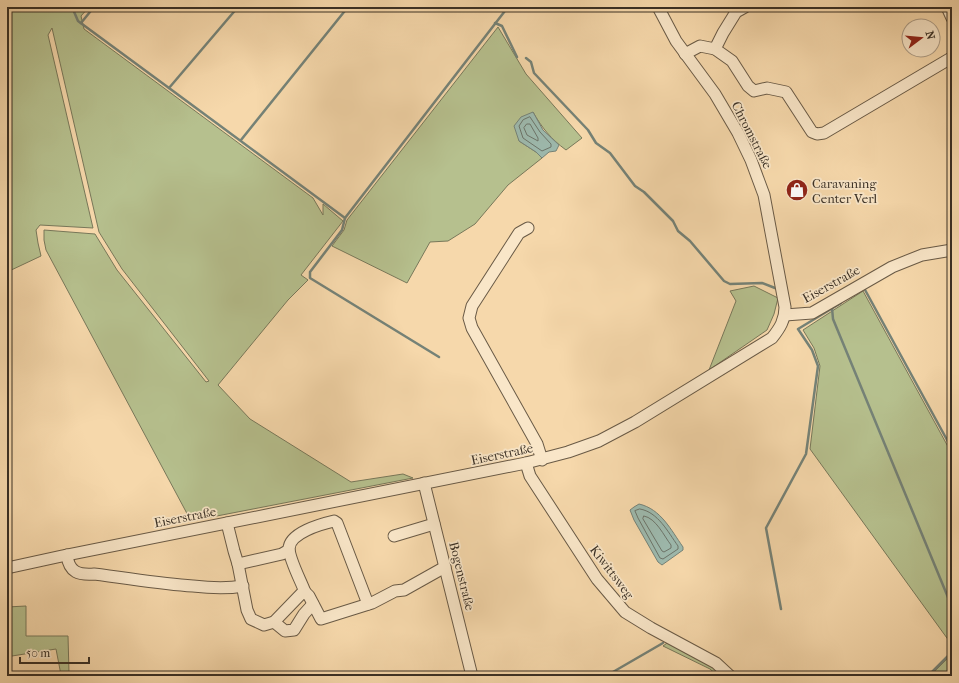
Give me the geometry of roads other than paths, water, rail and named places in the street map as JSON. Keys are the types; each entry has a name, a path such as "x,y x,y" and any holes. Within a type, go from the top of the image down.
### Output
{"street":[{"name":"Chromstraße","path":"658,7 676,41 715,94 738,133 751,160 764,195 784,297 785,315"},
{"path":"715,49 736,12 745,7"},
{"path":"947,7 952,18"},
{"path":"685,54 700,46 715,49 732,61 748,86 754,91 767,88 786,92 812,132 817,134 824,133 952,56"},
{"path":"528,228 519,233 472,306 469,318 472,328 537,444 542,460"},
{"name":"Eiserstraße","path":"7,568 424,483 526,464 568,452 598,441 635,422 772,338 782,324 785,315 812,314 892,266 922,255 952,250"},
{"name":"Kiwittsweg","path":"526,464 530,476 597,579 625,612 716,664 730,676"},
{"name":"Bogenstraße","path":"424,483 472,676"},
{"path":"368,604 337,523 334,521 301,533 293,539 289,550 305,592 320,619 368,604 395,591 404,590 445,567"},
{"path":"227,523 251,619 264,625 274,622 302,593 305,592"},
{"path":"394,536 434,524"},
{"path":"238,564 282,554 289,550"},
{"path":"67,555 67,559 74,572 81,574 94,574 177,585 229,588 243,586"},
{"path":"274,622 285,630 294,630 304,614 313,604"}],"water":[{"path":"533,112 543,130 559,145 556,151 549,152 542,158 536,152 519,141 514,126 521,117"},
{"path":"639,504 653,510 659,515 670,527 683,547 683,550 662,565 658,562 634,520 630,510"}],"waterway":[{"path":"72,7 78,21 169,88"},
{"path":"81,23 94,7"},
{"path":"238,7 169,88 345,218"},
{"path":"241,140 348,7"},
{"path":"439,357 310,278 310,272 342,230 345,218 508,7"},
{"path":"495,23 502,26 517,57"},
{"path":"526,58 531,62 534,73 588,130 596,143 610,153 635,186 644,192 673,221 678,231 690,241 724,281 730,284 762,283 775,288"},
{"path":"864,288 952,449"},
{"path":"781,609 766,528 806,454 818,366 812,350 798,329 841,303"},
{"path":"832,308 833,319 952,607"},
{"path":"606,676 663,643"},
{"path":"928,676 952,652"},
{"path":"64,676 69,675"}],"place":[{"name":"Caravaning Center Verl","path":"797,190"}]}
